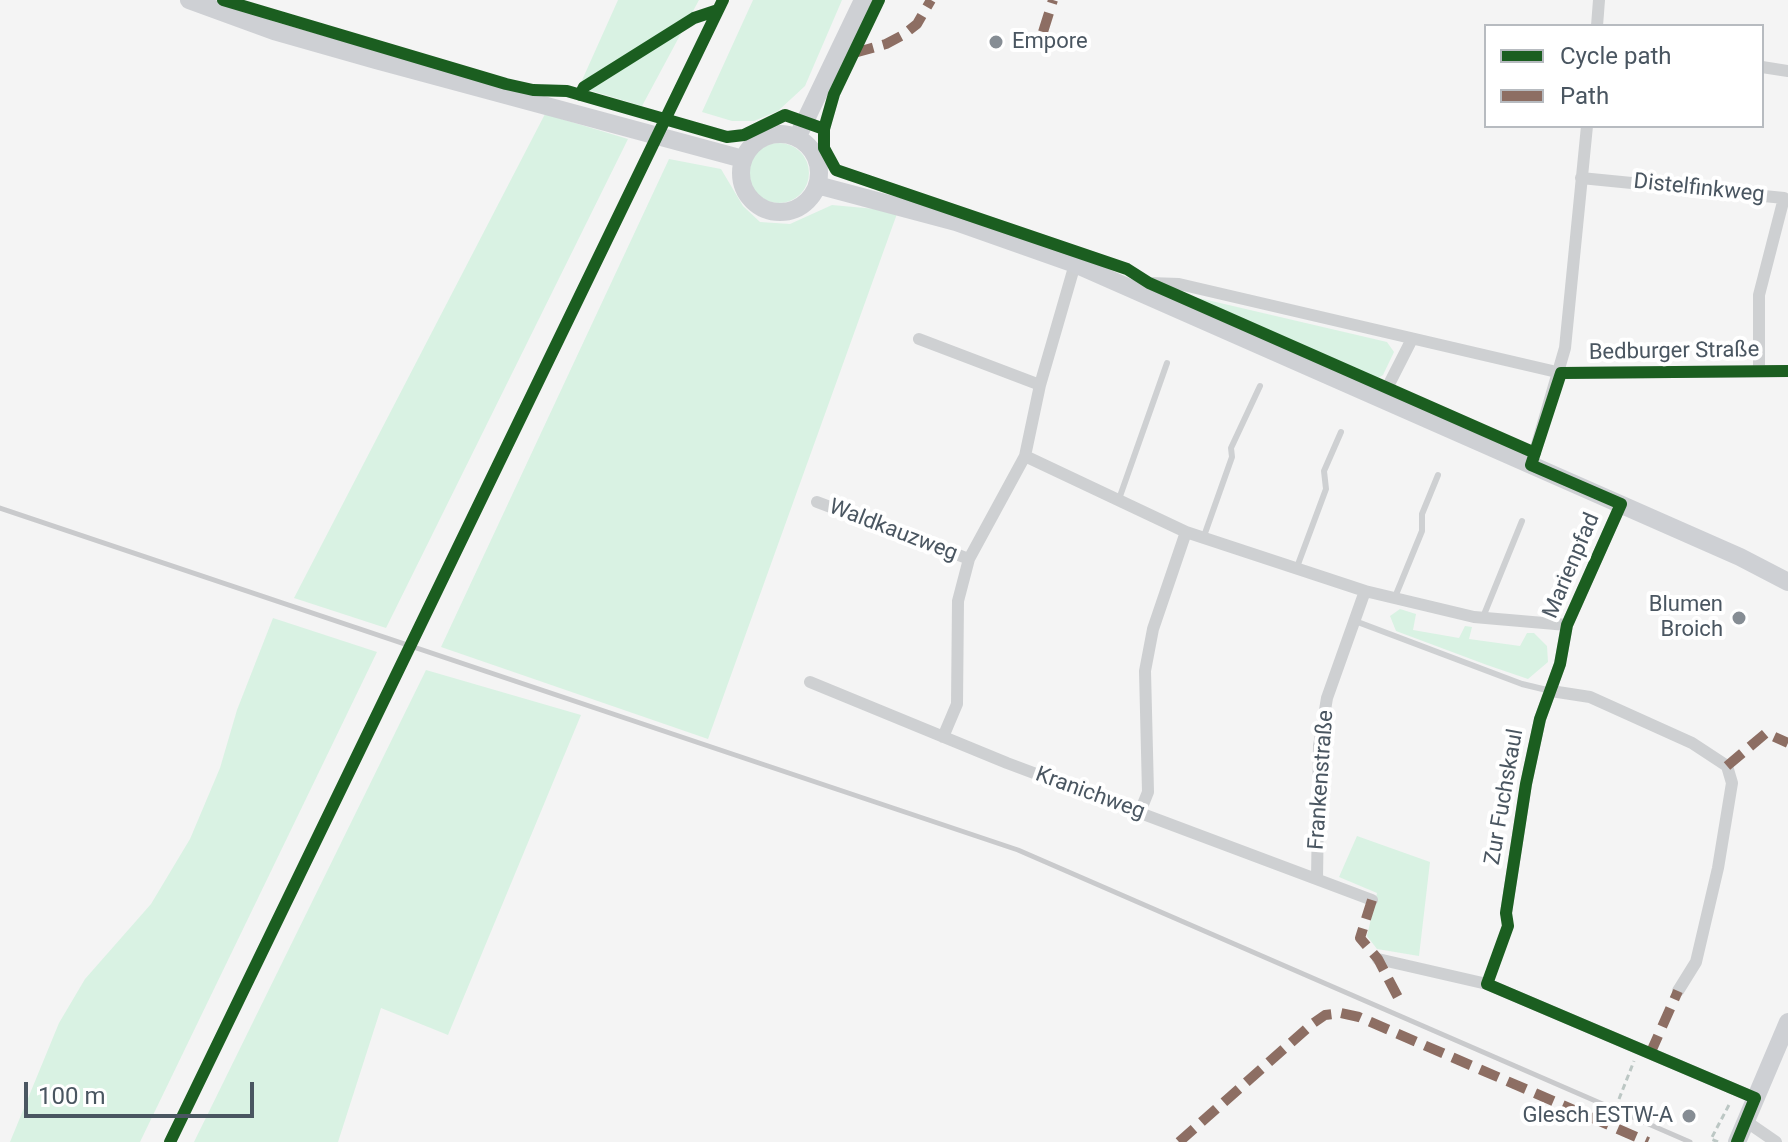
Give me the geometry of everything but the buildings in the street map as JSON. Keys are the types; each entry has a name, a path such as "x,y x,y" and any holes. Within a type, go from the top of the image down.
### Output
{"main road":[{"path":"189,0 274,31 604,124 743,159"},
{"path":"797,138 863,0"},
{"path":"786,134 797,138 815,155 819,174 817,185 804,204 793,210 767,210 745,193 740,170 743,159 762,138 786,134"},
{"path":"817,185 956,222 1075,264 1621,504 1788,582"},
{"path":"1737,1142 1788,1022"}],"street":[{"path":"1597,24 1599,0"},
{"path":"1764,67 1788,71"},
{"path":"1531,465 1561,373 1587,128"},
{"name":"Distelfinkweg","path":"1581,178 1784,198 1759,295 1759,371"},
{"path":"943,737 957,704 958,601 969,559 1025,456 1040,385 1075,264"},
{"name":"Bedburger Straße","path":"1146,294 1149,283 1179,284 1561,373 1788,371"},
{"path":"919,339 1040,385"},
{"path":"1381,400 1412,339"},
{"name":"Marienpfad","path":"1025,456 1186,532 1365,591 1394,600 1483,617 1567,625"},
{"name":"Waldkauzweg","path":"817,502 969,559"},
{"name":"Marienpfad","path":"1551,691 1567,625 1621,504"},
{"path":"1140,812 1148,792 1145,671 1153,629 1186,532"},
{"name":"Frankenstraße","path":"1317,879 1319,746 1327,698 1365,591"},
{"name":"Kranichweg","path":"810,682 943,737 1372,900"},
{"path":"1551,691 1590,697 1692,743 1727,766 1732,783 1718,868 1696,962 1678,991"},
{"name":"Zur Fuchskaul","path":"1506,913 1526,784 1540,719 1551,691"},
{"path":"1378,959 1487,984 1755,1098"},
{"path":"1747,1122 1776,1142"}],"lane":[{"path":"1117,502 1150,421 1149,406 1167,363"},
{"path":"1204,536 1232,457 1231,448 1260,386"},
{"path":"1297,567 1326,489 1324,471 1341,432"},
{"path":"1394,600 1422,531 1422,514 1438,475"},
{"path":"1483,617 1522,521"},
{"path":"1355,621 1522,684 1551,691"}],"path":[{"path":"1619,1099 1639,1050"},
{"path":"1718,1142 1711,1139 1735,1092"}],"green space":[{"path":"618,0 699,0 642,106 579,87"},
{"path":"753,0 842,0 805,86 778,111 754,121 732,121 702,112"},
{"path":"545,114 628,139 386,628 294,598"},
{"path":"779,143 790,145 800,152 807,162 807,184 800,194 790,201 779,203 768,201 758,194 751,184 749,173 751,162 758,152 768,145"},
{"path":"669,159 721,169 743,206 760,222 790,224 832,205 898,211 708,739 441,647"},
{"path":"1173,292 1387,342 1394,352 1383,375 1375,380"},
{"path":"1400,609 1416,614 1413,630 1459,638 1465,626 1472,627 1469,639 1520,646 1527,633 1534,633 1547,646 1548,662 1528,679 1487,665 1396,631 1390,616"},
{"path":"273,618 377,652 140,1142 10,1142 59,1023 85,979 151,904 190,839 220,768 237,710"},
{"path":"426,670 581,715 448,1035 381,1008 338,1142 194,1142"},
{"path":"1357,836 1430,862 1419,956 1377,949 1367,936 1377,893 1339,877"}],"railway":[{"path":"0,508 1018,850 1690,1142"}],"marked path":[{"path":"854,53 886,44 903,35 917,24 931,0"},
{"path":"1043,32 1053,0"},
{"path":"1727,766 1766,733 1788,743"},
{"path":"1372,900 1360,938 1378,959 1402,1005"},
{"path":"1650,1054 1678,991"},
{"path":"1179,1142 1312,1024 1325,1015 1341,1013 1359,1017 1648,1142"}],"cycle path":[{"path":"223,0 506,84 533,90 567,91 727,137 744,135 785,115 824,129"},
{"path":"170,1142 723,0"},
{"path":"879,0 834,94 824,129 824,148 836,170 1127,269 1149,283 1535,453"},
{"path":"580,95 584,87 694,18 718,10"},
{"path":"1737,1142 1755,1098 1487,984 1508,926 1506,913 1526,784 1540,719 1560,664 1567,625 1621,504 1531,465 1561,373 1788,371"}],"place":[{"name":"Empore","path":"996,42"},
{"name":"Blumen Broich","path":"1739,618"},
{"name":"Glesch ESTW-A","path":"1689,1116"}]}
